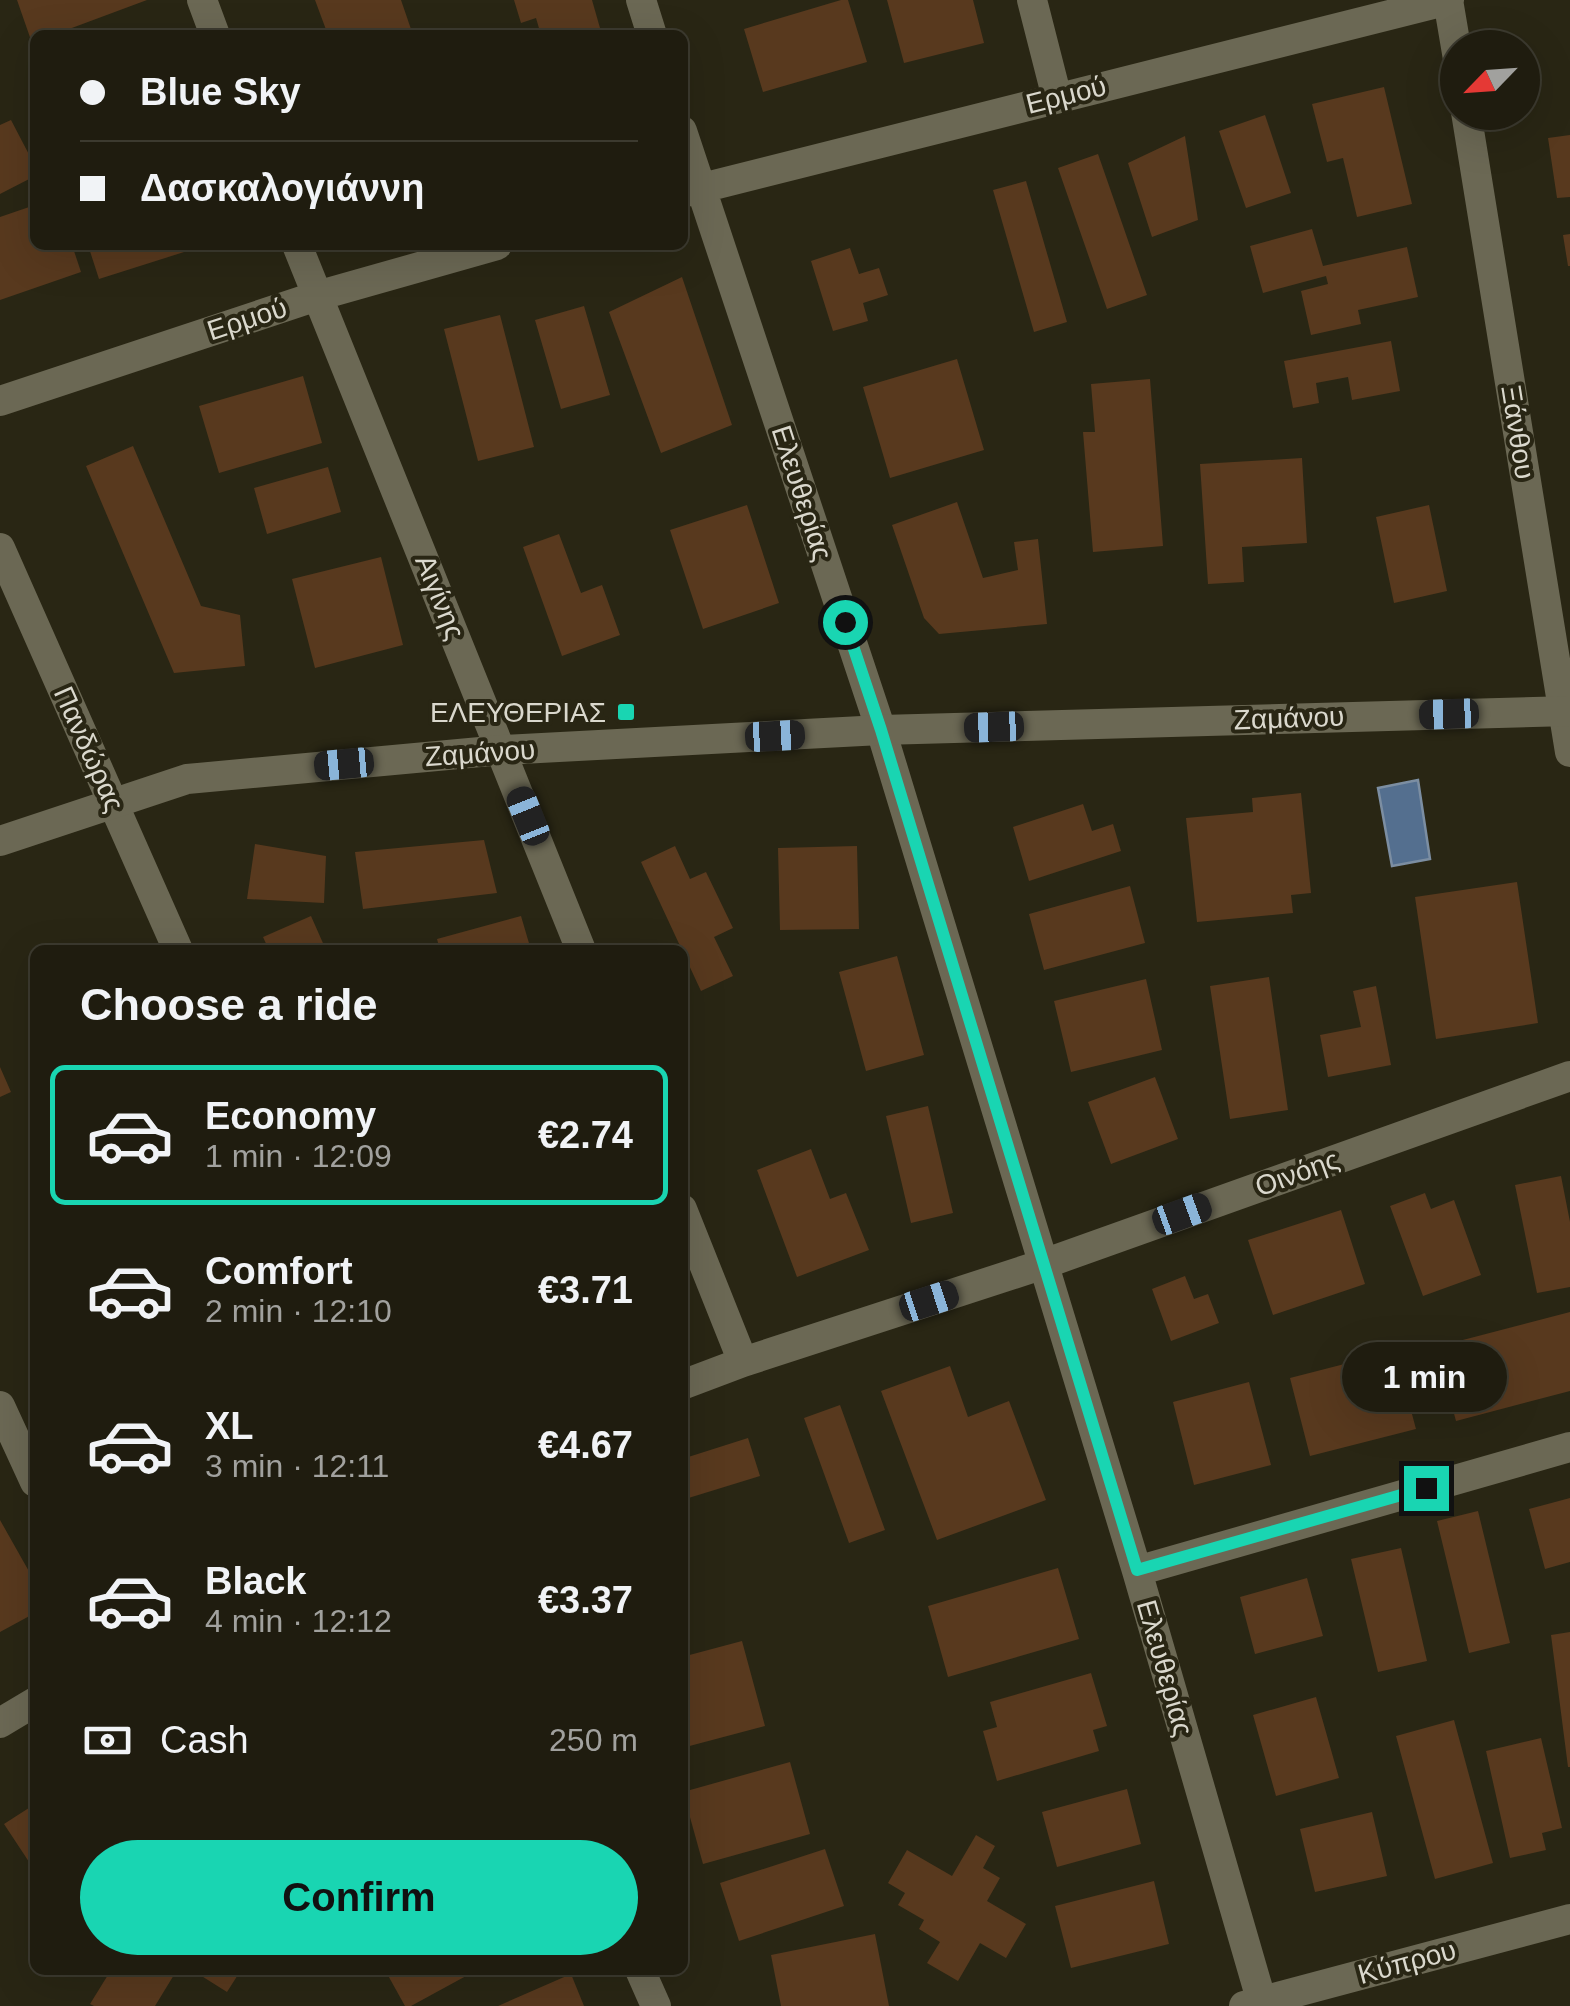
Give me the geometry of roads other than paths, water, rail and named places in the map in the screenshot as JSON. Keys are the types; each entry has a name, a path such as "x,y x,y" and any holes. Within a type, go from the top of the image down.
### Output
{"street":[{"path":"202,0 213,30"},
{"path":"640,0 650,30"},
{"path":"1032,0 1056,98"},
{"path":"1448,0 1453,30"},
{"name":"Ερμού","path":"692,190 1448,0"},
{"name":"Ξάνθου","path":"1469,130 1570,752"},
{"name":"Ελευθερίας","path":"692,190 881,730 1137,1570 1256,2004"},
{"name":"Αιγίνης","path":"299,250 578,945"},
{"name":"Ερμού","path":"0,401 317,296 479,250"},
{"name":"Πανδώρας","path":"0,548 176,945"},
{"name":"Ζαμάνου","path":"0,841 187,779 502,750 881,730 1566,711"},
{"name":"Οινόης","path":"688,1383 1041,1265 1570,1076"},
{"path":"688,1224 742,1362"},
{"path":"0,1406 30,1471"},
{"path":"1137,1570 1570,1447"},
{"path":"0,1724 30,1705"},
{"name":"Κύπρου","path":"1256,2004 1570,1919"},
{"path":"642,1975 656,2006"}],"water":[{"path":"1418,780 1430,859 1392,866 1378,788"}],"place":[{"name":"ΕΛΕΥΘΕΡΙΑΣ","path":"626,712"}]}
